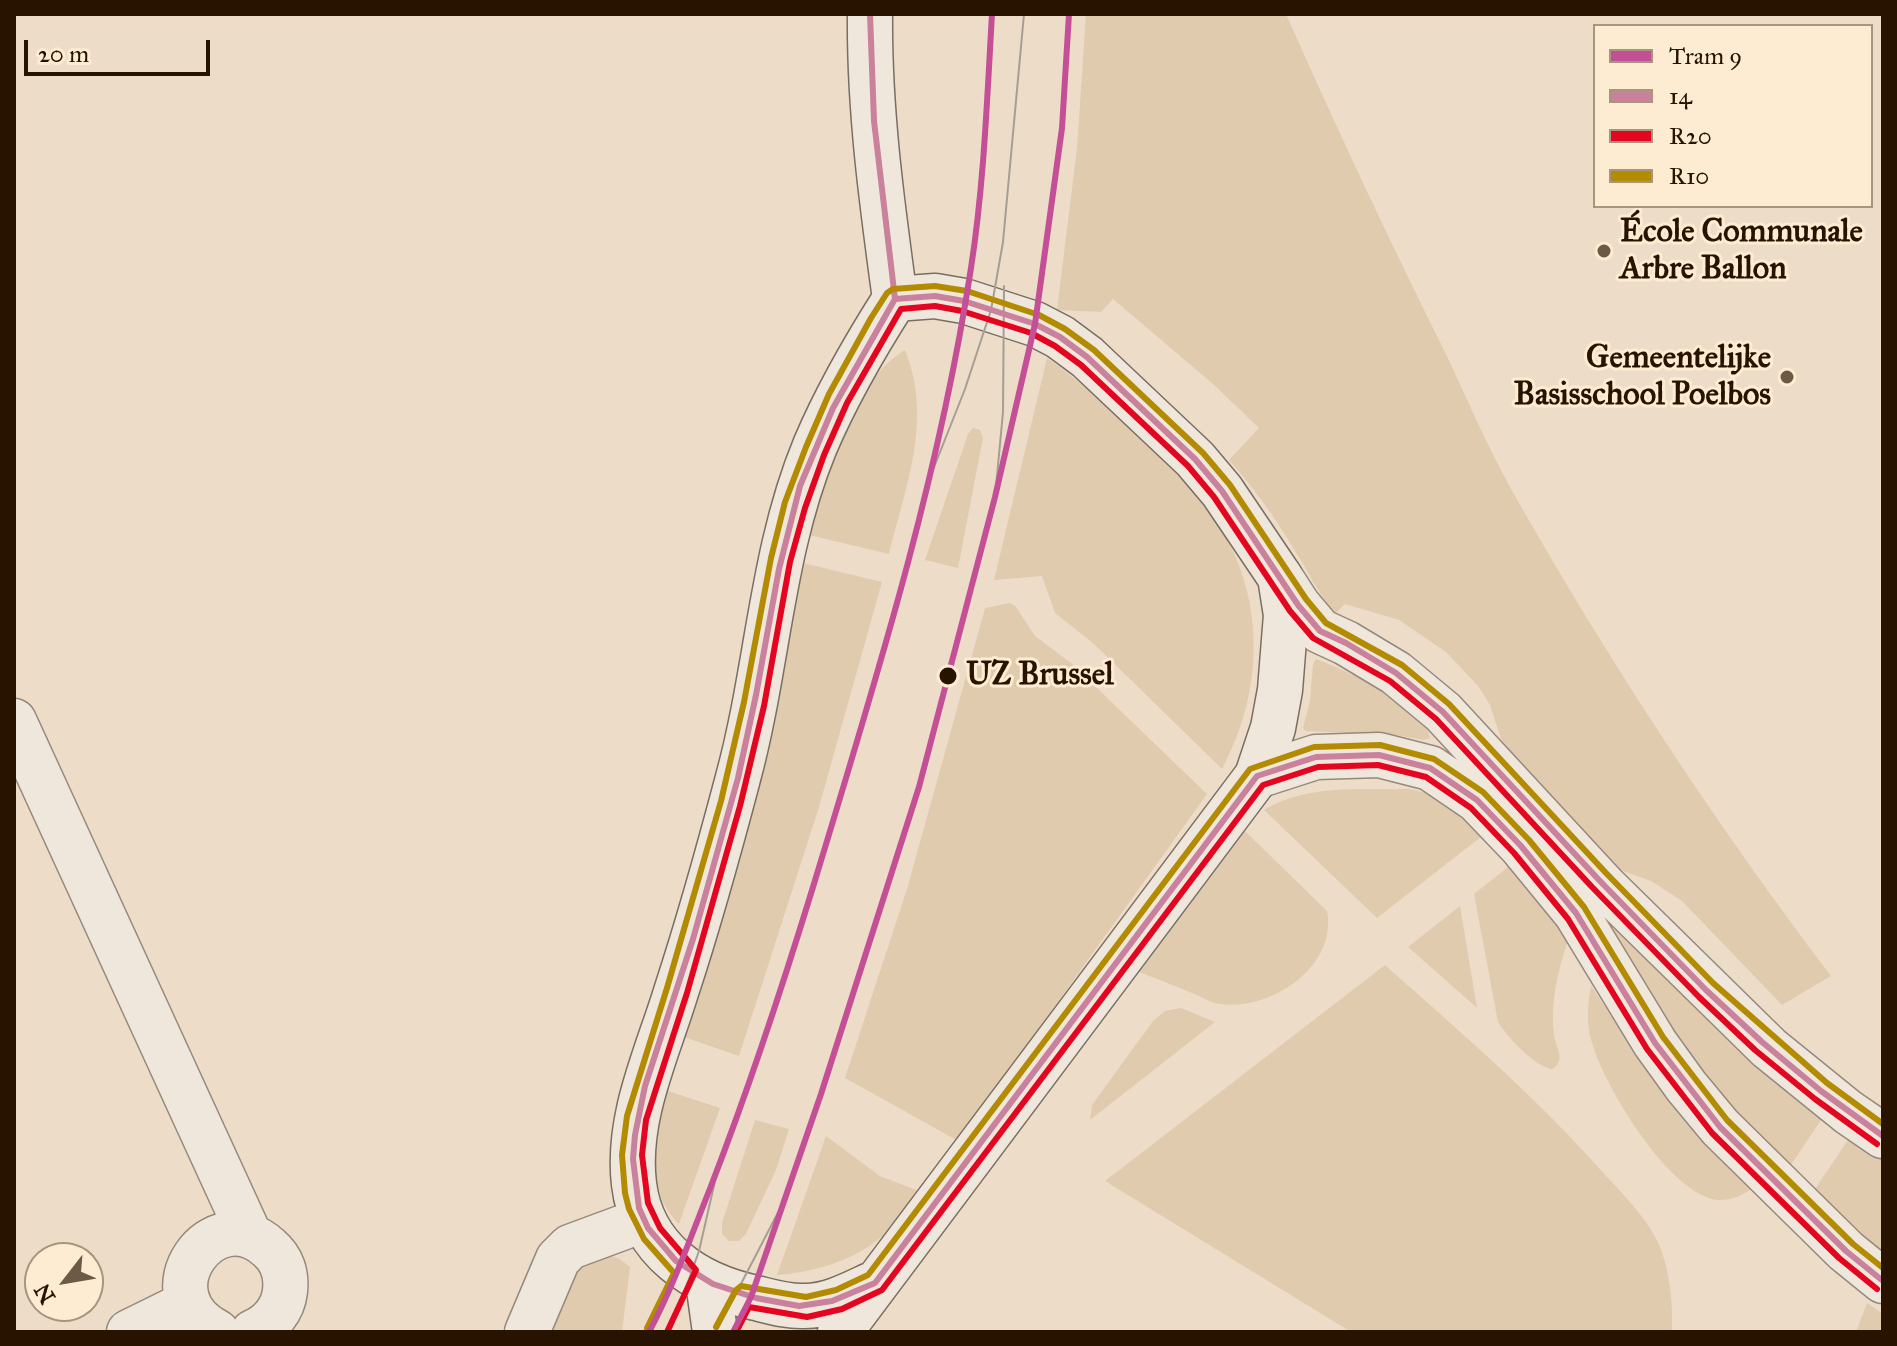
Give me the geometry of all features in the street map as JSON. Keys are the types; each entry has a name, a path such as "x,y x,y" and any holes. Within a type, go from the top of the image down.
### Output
{"street":[{"path":"870,14 872,109 880,197 895,299 865,346 815,447 783,545 739,775 636,1122 632,1155 634,1187 643,1220 653,1238 680,1266 708,1282 744,1296 806,1307 839,1300 875,1283"},
{"path":"895,299 935,296 964,301 1035,324 1060,337 1087,357 1195,459 1222,491 1320,631 1396,673 1443,712 1615,896 1758,1039 1848,1112 1883,1136"},
{"path":"840,1332 1257,776 1273,728 1280,690 1286,615 1280,577"},
{"path":"14,721 250,1236"},
{"path":"1257,776 1316,757 1379,755 1430,768 1477,800 1521,846 1576,913 1655,1043 1703,1107 1803,1210 1883,1281"},
{"path":"527,1332 563,1253 593,1237 643,1220"},
{"path":"129,1332 202,1318 185,1288 187,1271 198,1251 218,1237 234,1234 250,1236 264,1243 283,1266 287,1281 278,1313 253,1332"},
{"path":"708,1282 715,1332"}],"shaded area":[{"path":"1086,14 1286,14 1384,228 1515,496 1588,620 1665,741 1746,860 1831,976 1782,1005 1682,901 1651,881 1623,871 1620,873 1497,744 1501,739 1490,705 1478,686 1446,652 1399,620 1345,604 1336,613 1330,606 1272,516 1229,460 1259,428 1213,384 1113,299 1101,312 1057,310 1077,148"},
{"path":"905,350 917,401 917,426 909,478 889,554 809,535 832,459 855,407 886,365"},
{"path":"1047,358 1103,402 1154,450 1208,510 1232,548 1244,579 1254,642 1246,707 1222,769 1094,644 1055,613 1042,576 994,580"},
{"path":"973,428 980,430 983,438 958,568 925,560 968,434"},
{"path":"803,563 882,582 819,807 739,1056 684,1037 750,802"},
{"path":"1010,603 1035,636 1071,663 1207,794 958,1141 845,1078 907,889 985,608"},
{"path":"1316,659 1363,680 1400,702 1425,726 1430,738 1305,731 1303,728"},
{"path":"1408,789 1439,800 1481,837 1377,918 1264,810 1316,792"},
{"path":"1242,828 1327,911 1328,931 1322,950 1311,966 1297,981 1279,992 1240,1004 1214,1002 1134,970"},
{"path":"1509,866 1549,908 1568,940 1554,999 1554,1035 1560,1057 1553,1069 1531,1058 1498,1022 1474,894"},
{"path":"1460,906 1477,1008 1408,947"},
{"path":"1616,929 1756,1064 1823,1117 1789,1168 1737,1116 1668,1028 1612,931"},
{"path":"1385,965 1521,1087 1638,1212 1658,1242 1665,1263 1671,1298 1672,1332 1351,1332 1105,1181"},
{"path":"1591,986 1669,1102 1753,1189 1732,1199 1718,1200 1699,1194 1680,1180 1642,1137 1600,1065 1588,1023"},
{"path":"1181,1008 1215,1022 1090,1120 1092,1105 1153,1021 1165,1011"},
{"path":"668,1091 720,1108 679,1224 660,1196 652,1152 657,1121"},
{"path":"755,1120 789,1129 776,1170 746,1234 739,1241 729,1241 722,1234 722,1223"},
{"path":"826,1136 880,1176 921,1192 892,1227 864,1249 822,1267 777,1275"},
{"path":"1850,1137 1883,1160 1883,1257 1813,1192"},
{"path":"603,1254 618,1258 630,1267 622,1332 546,1332 573,1268"},
{"path":"1867,1303 1883,1314 1883,1332 1856,1332"}],"tram line":[{"name":"9","path":"649,1332 689,1242 765,1038 903,580 942,425 971,268 982,173 992,14"},
{"path":"925,490 965,389 991,310 1003,242 1024,14"},
{"name":"9","path":"733,1332 751,1297 821,1094 919,787 995,497 1035,324 1062,128 1069,14"},
{"path":"995,497 1003,412 1004,286"},
{"path":"670,1332 699,1251 718,1168"},
{"path":"716,1332 785,1199"}],"transit line":[{"name":"14","path":"870,14 874,121 895,299 833,408 800,486 779,569 738,778 693,939 645,1086 633,1159 639,1208 648,1228 676,1261 713,1284 756,1298 799,1306 832,1301 875,1283 1257,776 1316,757 1379,755 1430,768 1477,800 1521,846 1576,913 1655,1043 1720,1127 1846,1251 1883,1281"},
{"name":"R10","path":"647,1328 674,1273 644,1239 629,1209 622,1155 627,1116 721,801 785,502 829,394 871,318 893,289 935,286 967,291 1039,315 1094,350 1203,453 1230,485 1306,599 1326,623 1402,665 1449,704 1713,983 1827,1083 1883,1124"},
{"name":"14","path":"895,299 935,296 964,301 1035,324 1060,337 1087,357 1195,459 1222,491 1298,605 1320,631 1396,673 1443,712 1706,990 1821,1091 1883,1136"},
{"name":"R20","path":"667,1332 696,1270 660,1228 648,1203 642,1155 646,1120 687,993 740,806 764,706 790,562 805,508 847,403 901,309 935,306 962,311 1031,333 1081,365 1188,466 1214,497 1290,611 1313,638 1390,681 1436,719 1699,997 1755,1050 1877,1144"},
{"name":"R10","path":"716,1327 741,1286 806,1297 836,1290 868,1275 1250,769 1314,747 1380,745 1434,759 1483,792 1529,840 1584,907 1663,1037 1727,1120 1853,1244 1883,1268"},
{"name":"R20","path":"736,1332 749,1307 807,1317 842,1309 882,1290 1263,785 1318,767 1378,765 1426,777 1471,808 1514,853 1568,919 1647,1049 1712,1133 1839,1258 1877,1289"}],"place":[{"name":"École Communale Arbre Ballon","path":"1604,251"},
{"name":"Gemeentelijke Basisschool Poelbos","path":"1787,377"},
{"name":"UZ Brussel","path":"948,676"}]}
